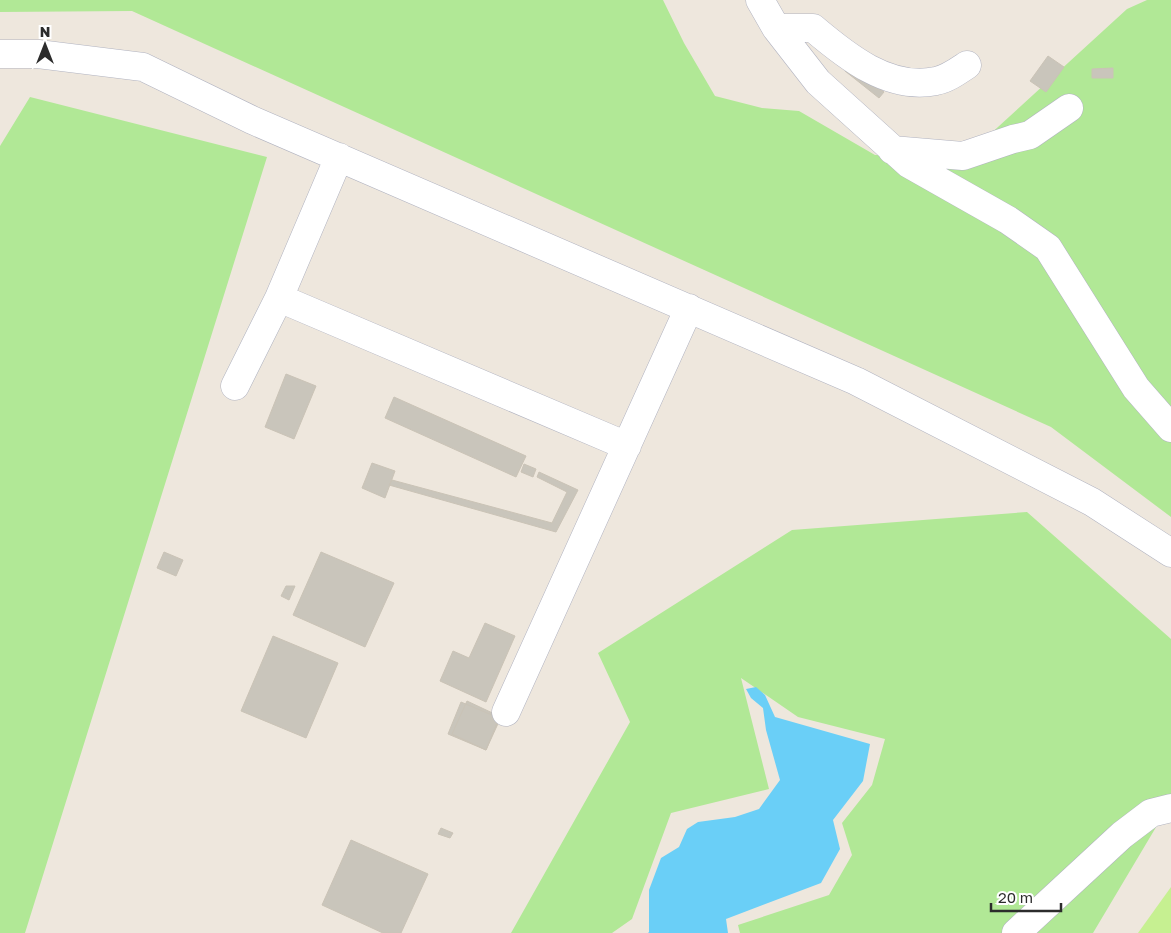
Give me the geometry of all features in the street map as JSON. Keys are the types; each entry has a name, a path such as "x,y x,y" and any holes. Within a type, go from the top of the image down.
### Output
{"street":[{"path":"760,0 776,28 818,82 892,150 909,164 1008,220 1048,248 1136,388 1171,428"},
{"path":"776,28 813,28 837,49 877,73 906,81 938,81 967,65"},
{"path":"0,54 38,54 143,67 252,120 856,380 1092,502 1170,550"},
{"path":"892,150 963,156 1030,135 1068,108"},
{"path":"235,386 279,298 339,157"},
{"path":"279,298 626,446"},
{"path":"506,712 689,308"},
{"path":"1144,398 1171,402"},
{"path":"1016,933 1122,835 1151,813 1171,808"}],"green space":[{"path":"0,0 663,0 684,43 715,96 762,108 799,111 875,155 928,156 987,137 1127,9 1147,0 1171,0 1171,517 1051,427 132,11 0,12"},
{"path":"30,97 267,157 25,933 0,933 0,146"},
{"path":"1027,512 1171,639 1171,802 1093,933 740,933 738,925 829,895 852,855 842,823 872,785 885,739 798,717 741,678 769,789 671,813 632,919 612,933 511,933 630,722 598,653 792,530"},
{"path":"1171,887 1171,933 1138,933"}],"water":[{"path":"756,687 765,695 775,717 870,744 863,781 833,820 840,849 821,883 726,919 728,933 648,933 649,890 661,858 679,847 687,829 698,822 735,817 759,809 780,780 766,730 763,708 751,698 746,689"}],"building":[{"path":"1048,56 1064,67 1046,92 1030,81"},
{"path":"850,64 884,92 879,98 845,71"},
{"path":"1113,68 1113,78 1092,78 1092,69"},
{"path":"286,374 316,386 294,439 265,427"},
{"path":"394,397 526,456 516,477 385,418"},
{"path":"372,463 395,471 385,498 362,488"},
{"path":"524,464 536,469 533,477 521,472"},
{"path":"539,472 578,490 556,532 389,485 392,480 552,523 567,492 537,477"},
{"path":"164,552 183,560 176,576 157,568"},
{"path":"321,552 394,583 365,647 293,615"},
{"path":"286,586 295,586 289,600 281,596"},
{"path":"485,623 515,636 486,702 440,681 453,651 469,658"},
{"path":"273,636 338,663 306,738 241,711"},
{"path":"467,701 501,717 486,750 452,734"},
{"path":"461,702 499,718 486,750 448,734"},
{"path":"441,828 453,833 450,838 438,834"},
{"path":"351,840 428,874 401,933 383,933 322,905"}]}
